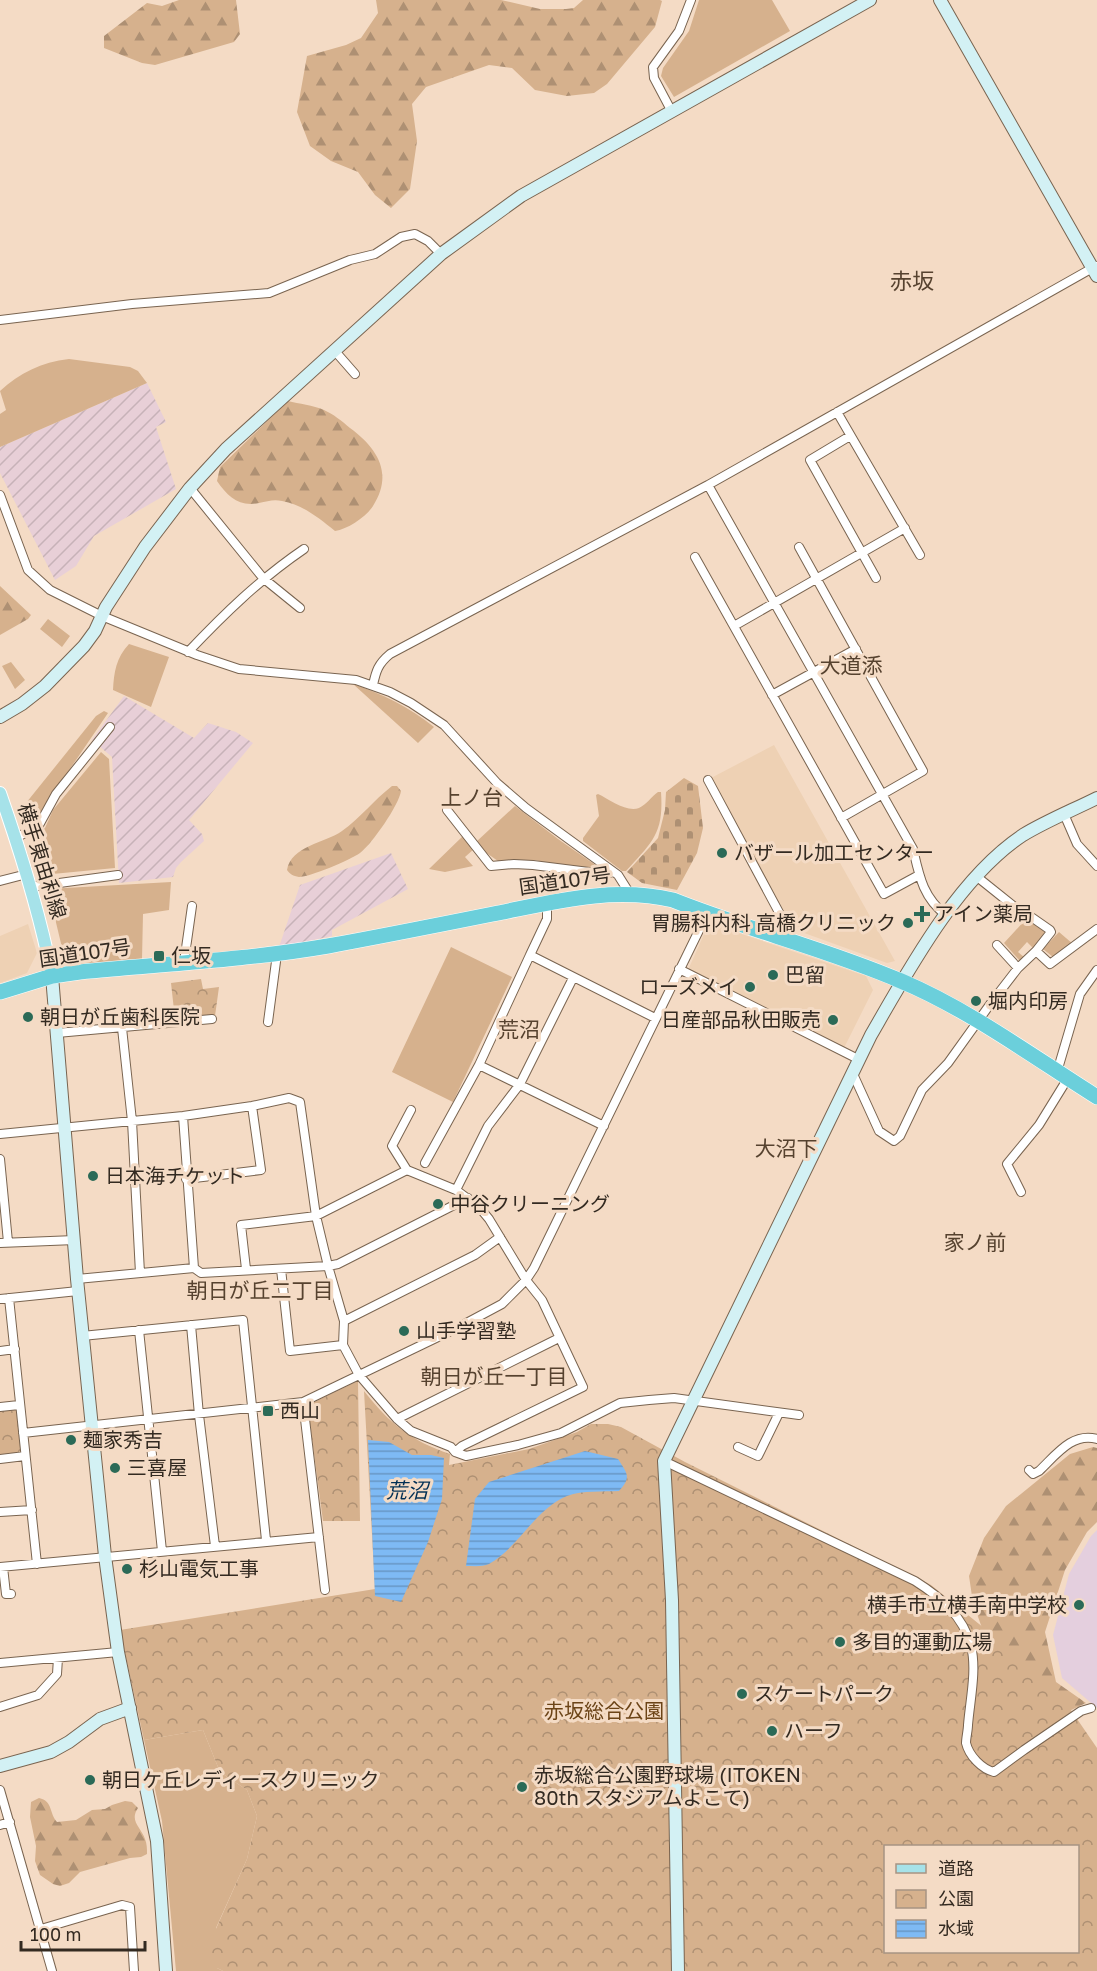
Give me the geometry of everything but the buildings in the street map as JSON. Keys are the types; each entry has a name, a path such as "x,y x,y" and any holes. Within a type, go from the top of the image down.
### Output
{"highway":[{"name":"国道107号","path":"0,992 52,976 277,954 547,903 592,896 643,894 673,900 707,914 790,940 902,981 940,999 1097,1097"}],"main road":[{"name":"横手東由利線","path":"0,793 16,838 44,936 52,976"}],"street":[{"path":"672,112 654,78 652,67 679,31 691,0"},
{"path":"0,717 22,704 65,668 95,631 145,547 190,488 226,449 441,254 521,196 870,0"},
{"path":"373,685 376,669 380,662 390,654 708,485 1095,270 940,0"},
{"path":"0,320 132,304 269,292 350,260 375,254 401,237 415,234 428,241 441,254"},
{"path":"334,350 355,374"},
{"path":"837,412 920,555"},
{"path":"850,436 810,460 876,578"},
{"path":"708,485 913,849 920,882 936,908 946,915"},
{"path":"190,488 263,578 300,608"},
{"path":"0,495 27,570 50,590 102,616 188,652 239,669 356,680 373,685 411,703 444,725 497,783 526,808 618,875 630,894"},
{"path":"734,626 905,528"},
{"path":"799,547 923,771 841,818"},
{"path":"188,652 233,605 263,578 303,549"},
{"path":"695,557 884,894 919,875"},
{"path":"772,695 856,649"},
{"path":"16,838 39,825 56,794 111,727"},
{"path":"708,780 789,931 790,940"},
{"path":"678,1971 672,1604 664,1461 860,1059 902,981 946,915 976,876 999,854 1023,835 1097,798"},
{"path":"447,810 491,866 514,864 605,874 613,872"},
{"path":"1064,814 1077,844 1097,866"},
{"path":"0,880 118,875"},
{"path":"853,1074 879,1131 894,1140 900,1136 922,1090 948,1063 1018,968 1051,932 1021,912 976,876"},
{"path":"425,1163 479,1065 547,919 547,903"},
{"path":"184,962 192,906"},
{"path":"22,1433 303,1402 502,1304 526,1280 707,914"},
{"path":"1036,951 1050,964 1096,932"},
{"path":"997,945 1018,968"},
{"path":"268,1022 277,954"},
{"path":"530,955 655,1018"},
{"path":"679,969 860,1059"},
{"path":"1021,1192 1007,1164 1039,1125 1062,1075 1080,994 1097,970"},
{"path":"52,976 90,1426 118,1652 158,1841 163,1970"},
{"path":"456,1190 488,1126 520,1084 573,978"},
{"path":"57,1033 212,1019"},
{"path":"122,1028 132,1121 141,1273"},
{"path":"479,1065 604,1126"},
{"path":"0,1134 183,1116 289,1098 300,1102 316,1216 327,1266 344,1321 343,1345 359,1375 397,1419 411,1431 451,1447 455,1452 466,1456 561,1433 620,1403 674,1398 799,1415"},
{"path":"186,1179 261,1170 252,1106"},
{"path":"411,1110 392,1146 407,1170 456,1190 468,1198 489,1219 526,1280 542,1300 584,1387 462,1446 455,1452"},
{"path":"183,1116 194,1268"},
{"path":"0,1159 4,1242 75,1240"},
{"path":"246,1269 241,1225 316,1216 407,1170"},
{"path":"37,1564 15,1349 5,1298 141,1273 194,1268 201,1273 338,1264 468,1198"},
{"path":"344,1321 475,1255 500,1237"},
{"path":"281,1269 290,1351 343,1345"},
{"path":"82,1336 243,1320 266,1540"},
{"path":"191,1325 214,1545"},
{"path":"139,1330 162,1551"},
{"path":"397,1419 559,1338"},
{"path":"0,1351 15,1349"},
{"path":"303,1402 325,1590"},
{"path":"0,1407 19,1405"},
{"path":"738,1446 758,1456 779,1413"},
{"path":"1029,1470 1034,1474 1039,1471 1074,1439 1088,1437 1097,1439"},
{"path":"0,1459 26,1456"},
{"path":"664,1461 915,1581 940,1597 962,1623 971,1647 972,1688 966,1743 975,1761 987,1771 994,1772 1023,1749 1071,1717 1091,1708"},
{"path":"0,1512 32,1510"},
{"path":"11,1594 6,1594 1,1567 266,1540 319,1537"},
{"path":"0,1663 118,1652"},
{"path":"0,1707 38,1695 57,1674 58,1658"},
{"path":"0,1767 51,1752 69,1742 99,1719 130,1708"},
{"path":"0,1790 52,1971"},
{"path":"0,1825 10,1822"},
{"path":"41,1929 122,1905 130,1907 134,1971"}],"shaded area":[{"path":"147,383 166,422 156,427 176,489 94,536 76,566 55,580 0,473 0,447"},
{"path":"124,696 194,738 208,723 236,732 253,743 189,820 202,834 204,841 181,862 173,877 119,883 112,757 92,740"},
{"path":"774,745 895,961 887,963 796,930 756,865 711,778"},
{"path":"391,853 408,889 332,930 332,936 279,947 300,885"},
{"path":"709,923 866,976 873,990 844,1048 688,970"},
{"path":"28,924 37,953 27,973 0,983 0,936"},
{"name":"横手市立横手南中学校","path":"1097,1530 1097,1708 1062,1678 1053,1635 1069,1574 1091,1536"}],"green space":[{"path":"179,0 236,0 240,34 234,42 155,65 142,63 104,48 104,36 147,3 162,6"},
{"path":"376,0 501,0 540,9 574,8 583,0 662,1 655,27 607,84 594,93 567,96 535,90 512,68 489,65 426,87 412,104 417,141 410,189 391,208 375,195 358,172 331,161 310,146 297,112 307,56 346,45 361,38 378,13"},
{"path":"699,0 772,0 790,31 674,97 661,76 663,68 689,31"},
{"path":"69,359 130,367 138,371 147,383 0,447 0,414 6,410 0,391 32,369"},
{"path":"288,401 320,408 334,416 368,444 380,462 382,483 373,506 361,518 345,528 335,531 304,509 282,501 252,504 240,502 225,492 217,481 220,467"},
{"path":"0,586 31,615 0,635"},
{"path":"48,619 70,636 62,647 40,629"},
{"path":"129,644 169,657 151,707 113,690 116,666"},
{"path":"11,662 25,680 15,689 2,666"},
{"path":"353,684 395,702 434,727 418,743"},
{"path":"104,711 108,713 40,813 36,818 27,822 22,808 96,716"},
{"path":"101,752 109,759 115,868 42,875 30,837 45,828 53,810"},
{"path":"684,778 698,786 703,828 697,853 677,890 642,883 627,872 658,838 665,810 666,792"},
{"path":"392,786 397,786 401,791 399,797 378,833 360,853 330,868 304,876 292,875 287,870 295,855 342,831"},
{"path":"658,792 661,792 661,806 658,828 649,844 626,871 622,871 583,841 599,816 596,795 634,809 642,807"},
{"path":"515,806 604,871 555,866 536,860 498,861 485,852 476,842"},
{"path":"464,835 474,849 465,857 473,866 445,872 429,869"},
{"path":"171,882 169,910 143,914 142,959 82,968 64,956 48,889"},
{"path":"1026,919 1045,932 1034,949 1027,942 1018,952 1025,958 1021,962 1004,943"},
{"path":"1059,932 1073,944 1053,957 1043,949"},
{"path":"451,947 512,977 453,1102 392,1072"},
{"path":"201,979 203,989 219,987 215,1016 175,1019 171,983"},
{"path":"358,1381 360,1521 323,1521 308,1409 310,1404"},
{"name":"赤坂総合公園","path":"364,1391 382,1413 402,1430 450,1454 449,1465 529,1449 577,1432 591,1424 621,1427 685,1462 931,1585 1016,1654 1064,1700 1097,1748 1097,1971 223,1971 217,1968 207,1949 247,1859 257,1816 247,1790 220,1772 203,1730 144,1740 120,1630 375,1589"},
{"path":"14,1407 18,1410 22,1450 19,1453 0,1455 0,1408"},
{"path":"1093,1447 1097,1448 1097,1522 1087,1532 1065,1570 1045,1632 1056,1682 1086,1703 1067,1712 991,1653 973,1603 969,1576 984,1538 1006,1506 1070,1454"},
{"path":"203,1730 220,1772 247,1790 257,1816 247,1859 216,1928 217,1968 223,1971 176,1971 162,1821 144,1740"},
{"path":"39,1798 47,1802 57,1822 76,1820 92,1810 105,1809 125,1801 132,1802 138,1808 135,1820 146,1841 147,1854 80,1872 69,1883 60,1886 53,1884 40,1875 35,1861 36,1846 30,1817 31,1802"}],"water":[{"name":"荒沼","path":"368,1440 389,1442 412,1455 444,1458 442,1499 428,1542 401,1602 375,1596"},
{"path":"585,1451 618,1459 627,1475 626,1482 619,1491 586,1492 567,1496 536,1519 500,1557 487,1565 466,1566 475,1499 489,1482"}],"place":[{"name":"バザール加工センター","path":"722,853"},
{"name":"アイン薬局","path":"922,914"},
{"name":"胃腸科内科 高橋クリニック","path":"908,923"},
{"name":"仁坂","path":"159,956"},
{"name":"巴留","path":"773,975"},
{"name":"ローズメイ","path":"750,987"},
{"name":"堀内印房","path":"976,1001"},
{"name":"朝日が丘歯科医院","path":"28,1017"},
{"name":"日産部品秋田販売","path":"833,1020"},
{"name":"日本海チケット","path":"93,1176"},
{"name":"中谷クリーニング","path":"438,1204"},
{"name":"山手学習塾","path":"404,1331"},
{"name":"西山","path":"268,1411"},
{"name":"麺家秀吉","path":"71,1440"},
{"name":"三喜屋","path":"115,1468"},
{"name":"杉山電気工事","path":"127,1569"},
{"name":"横手市立横手南中学校","path":"1079,1605"},
{"name":"多目的運動広場","path":"840,1642"},
{"name":"スケートパーク","path":"742,1694"},
{"name":"ハーフ","path":"772,1731"},
{"name":"朝日ケ丘レディースクリニック","path":"90,1780"},
{"name":"赤坂総合公園野球場 (ITOKEN 80th スタジアムよこて)","path":"522,1787"}],"district":[{"name":"赤坂","path":"912,281"},
{"name":"大道添","path":"851,666"},
{"name":"上ノ台","path":"472,798"},
{"name":"荒沼","path":"519,1030"},
{"name":"大沼下","path":"786,1149"},
{"name":"家ノ前","path":"975,1243"},
{"name":"朝日が丘二丁目","path":"260,1291"},
{"name":"朝日が丘一丁目","path":"494,1377"}]}
